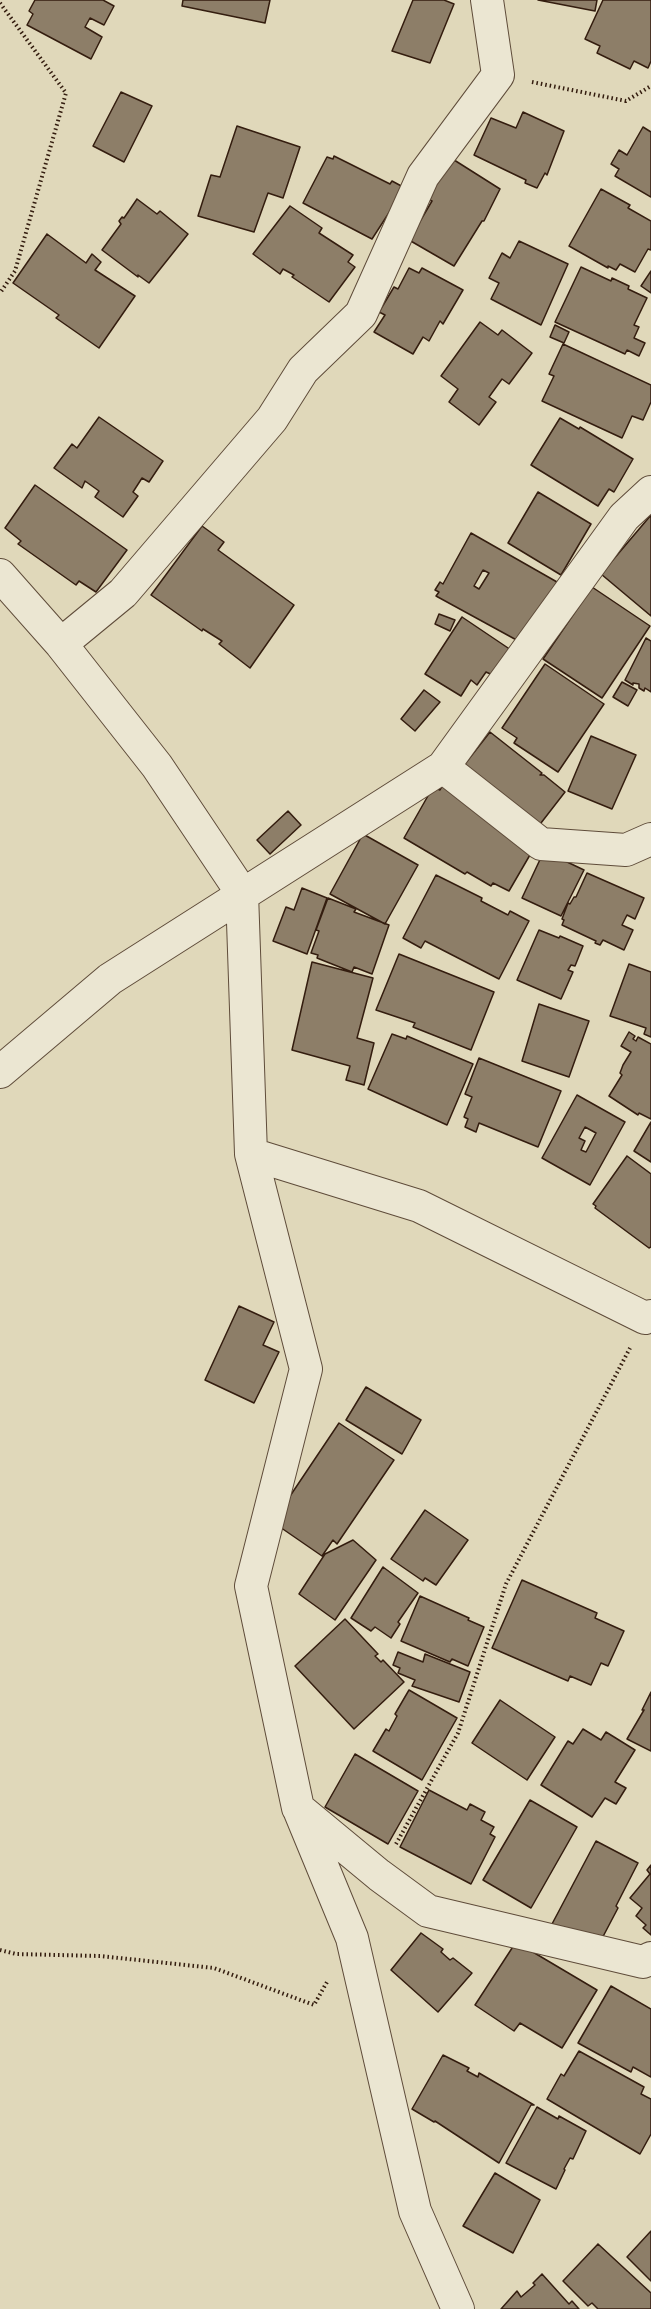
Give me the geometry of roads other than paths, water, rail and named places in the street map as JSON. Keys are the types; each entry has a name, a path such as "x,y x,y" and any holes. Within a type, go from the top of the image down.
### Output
{"street":[{"path":"61,644 123,593 272,419 303,370 361,314 423,176 498,75 487,0"},
{"path":"0,1072 110,979 442,767 624,517 651,492"},
{"path":"0,575 61,644 157,766 242,893 251,1154 306,1369 251,1586 298,1808 352,1938 415,2211 458,2309"},
{"path":"442,767 541,844 626,850 651,839"},
{"path":"251,1154 419,1206 648,1317"},
{"path":"298,1808 379,1875 428,1911 643,1962 651,1958"}]}
